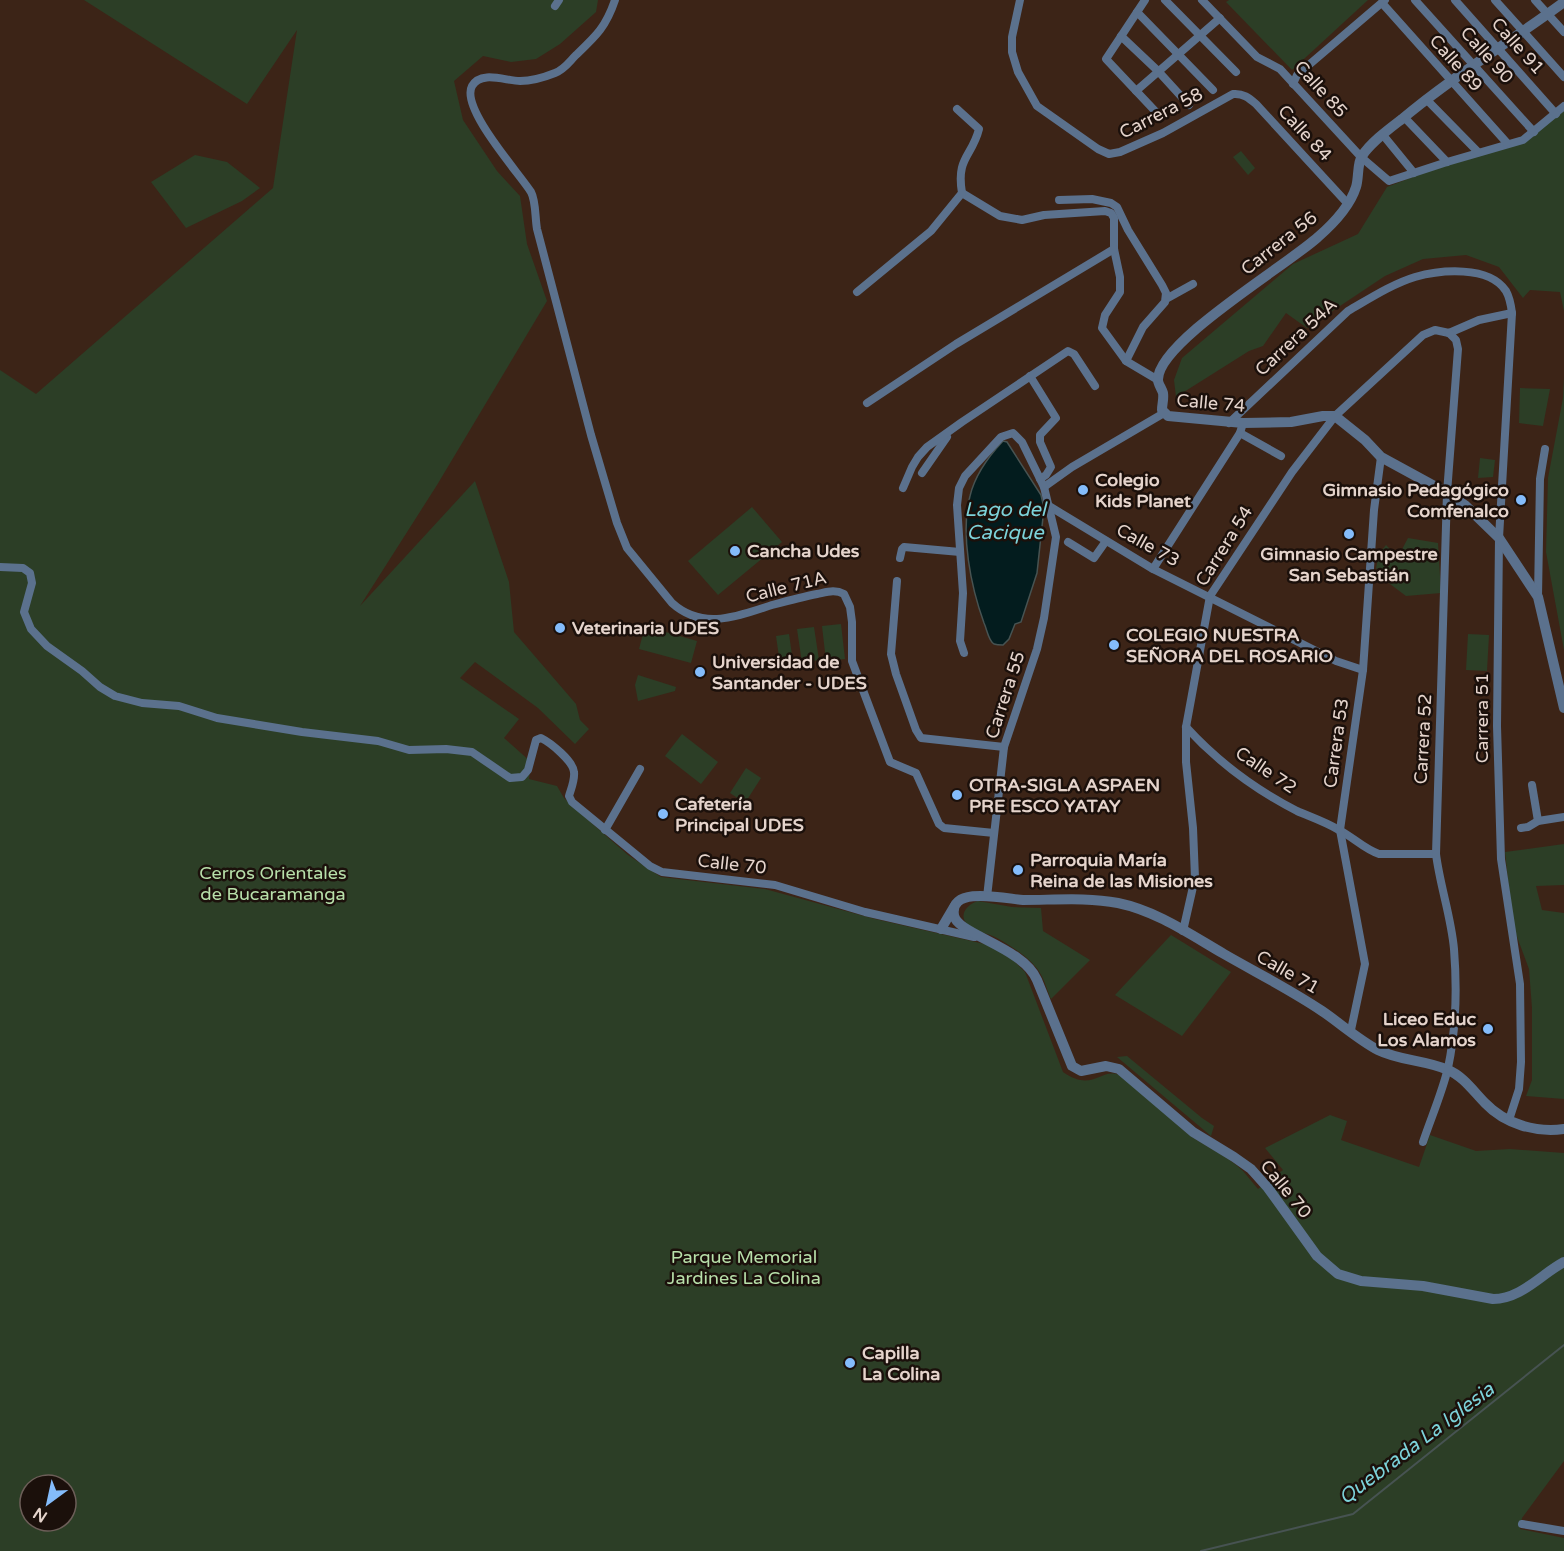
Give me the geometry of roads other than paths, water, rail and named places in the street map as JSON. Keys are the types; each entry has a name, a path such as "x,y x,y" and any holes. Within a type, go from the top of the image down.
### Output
{"street":[{"name":"Calle 71A","path":"615,0 608,20 595,39 573,57 566,67 555,73 520,81 486,77 476,82 471,87 471,92 476,114 532,194 537,229 591,435 617,523 627,548 672,603 680,610 698,618 720,620 821,593 836,591 844,594 850,607 852,622 852,661 890,762 916,773 939,824 944,828 994,833"},
{"name":"Carrera 58","path":"1020,0 1014,25 1012,52 1018,72 1032,98 1042,111 1109,154 1120,152 1163,134 1233,94"},
{"path":"1145,0 1106,59 1156,112"},
{"path":"1166,0 1236,72"},
{"name":"Calle 85","path":"1202,0 1257,57 1277,66 1361,157 1388,180 1414,172"},
{"name":"Calle 90","path":"1415,0 1534,132"},
{"name":"Calle 91","path":"1455,0 1556,114"},
{"path":"1495,0 1564,77"},
{"path":"1535,0 1564,32"},
{"path":"1361,157 1383,135 1450,80 1524,32 1564,1"},
{"path":"1293,84 1297,75 1384,2"},
{"name":"Calle 89","path":"1384,2 1507,143"},
{"path":"1137,12 1213,90"},
{"path":"1136,91 1220,18"},
{"path":"1121,36 1189,105"},
{"name":"Calle 84","path":"1233,94 1245,96 1256,104 1348,204"},
{"path":"1426,99 1478,153"},
{"path":"1383,135 1414,172 1507,143 1524,140 1564,106"},
{"path":"857,292 931,231 962,193 961,167 979,129 957,109"},
{"path":"1404,117 1447,162"},
{"name":"Carrera 56","path":"1158,380 1164,364 1179,343 1317,238 1348,204 1356,188 1361,157"},
{"name":"Calle 74","path":"962,193 1000,216 1022,220 1044,214 1106,211 1111,213 1114,218 1113,249 1120,277 1120,292 1105,315 1102,328 1126,361 1158,380 1163,391 1164,402 1161,407 1168,416 1229,423 1241,428 1335,416"},
{"path":"1059,200 1092,199 1111,203 1117,207 1128,230 1162,285 1166,299"},
{"path":"867,403 956,344 1113,249"},
{"name":"Carrera 54A","path":"1229,423 1348,311 1413,278 1453,270 1479,274 1501,285 1510,300 1512,313"},
{"path":"1126,361 1143,327 1166,299 1193,284"},
{"name":"Carrera 54","path":"1183,931 1195,878 1193,828 1186,762 1186,727 1210,596 1292,472 1335,416 1423,335 1435,330 1449,333 1479,320 1512,313"},
{"name":"Carrera 51","path":"1509,1120 1519,1089 1520,984 1501,859 1497,726 1499,538 1512,313"},
{"name":"Carrera 52","path":"1422,1142 1448,1070 1455,983 1449,908 1438,873 1436,854 1447,492 1458,349 1456,340 1449,333"},
{"path":"903,489 918,457 927,447 1068,351 1072,351 1095,386"},
{"path":"1030,376 1056,416 1055,421 1042,431 1039,439 1049,462 1050,471 1040,480"},
{"path":"1040,480 1072,467 1164,413"},
{"path":"1335,416 1365,440 1381,457 1447,492 1483,521 1499,538 1538,597"},
{"path":"1153,569 1241,428 1281,456"},
{"path":"922,473 951,432"},
{"name":"Carrera 55","path":"960,552 957,505 959,488 965,476 1001,437 1013,434 1019,437 1040,480 1056,537 1044,618 1032,666 1004,747 987,897"},
{"path":"1545,448 1540,479 1538,597 1564,708"},
{"name":"Carrera 53","path":"1351,1030 1365,964 1340,830 1363,670 1374,510 1381,457"},
{"name":"Calle 73","path":"1049,506 1153,569 1336,661 1363,670"},
{"path":"1068,542 1094,558 1106,541"},
{"path":"900,558 904,547 960,552 963,593 960,641 964,653"},
{"name":"Calle 70","path":"0,567 23,567 30,573 32,583 24,612 31,629 47,646 115,696 142,703 179,706 217,718 302,732 378,741 409,750 446,749 472,752 510,778 518,778 525,774 538,738 552,745 569,763 574,774 569,799 605,830 662,872 775,885 865,912 990,940"},
{"path":"897,581 891,654 896,674 921,738 1004,747"},
{"name":"Calle 72","path":"1186,727 1206,748 1262,791 1340,830 1372,852 1436,854"},
{"path":"605,830 640,769"},
{"path":"1532,785 1538,821"},
{"path":"1521,828 1538,821 1564,817"},
{"path":"968,931 960,921 959,915 962,905 974,896"},
{"name":"Calle 71","path":"956,904 960,900 974,896 1023,900 1081,899 1120,903 1145,911 1306,1000 1379,1050 1448,1070 1464,1082 1491,1110 1509,1120 1532,1129 1564,1129"},
{"path":"941,929 956,904"},
{"path":"956,904 955,920 968,931"},
{"name":"Calle 70","path":"968,931 990,940 1022,960 1035,974 1072,1066 1081,1071 1106,1066 1119,1069 1193,1132 1243,1163 1268,1188 1317,1256 1338,1274 1361,1281 1423,1286 1503,1299 1518,1293 1564,1262"},
{"path":"1522,1524 1564,1531"}],"water":[{"name":"Lago del Cacique","path":"1003,441 1007,442 1041,495 1044,508 1037,573 1021,622 1015,624 1009,639 1002,645 994,644 990,640 979,609 968,560 966,527 967,511 975,481 987,460"}],"waterway":[{"name":"Quebrada La Iglesia","path":"1201,1551 1353,1514 1564,1345"}],"place":[{"name":"Colegio Kids Planet","path":"1083,490"},
{"name":"Gimnasio Pedagógico Comfenalco","path":"1521,500"},
{"name":"Gimnasio Campestre San Sebastián","path":"1349,534"},
{"name":"Cancha Udes","path":"735,551"},
{"name":"Veterinaria UDES","path":"560,628"},
{"name":"COLEGIO NUESTRA SEÑORA DEL ROSARIO","path":"1114,645"},
{"name":"Universidad de Santander - UDES","path":"700,672"},
{"name":"OTRA-SIGLA ASPAEN PRE ESCO YATAY","path":"957,795"},
{"name":"Cafetería Principal UDES","path":"663,814"},
{"name":"Parroquia María Reina de las Misiones","path":"1018,870"},
{"name":"Liceo Educ Los Alamos","path":"1488,1029"},
{"name":"Capilla La Colina","path":"850,1363"}],"park label":[{"name":"Cerros Orientales de Bucaramanga","path":"273,883"},
{"name":"Parque Memorial Jardines La Colina","path":"744,1267"}]}
